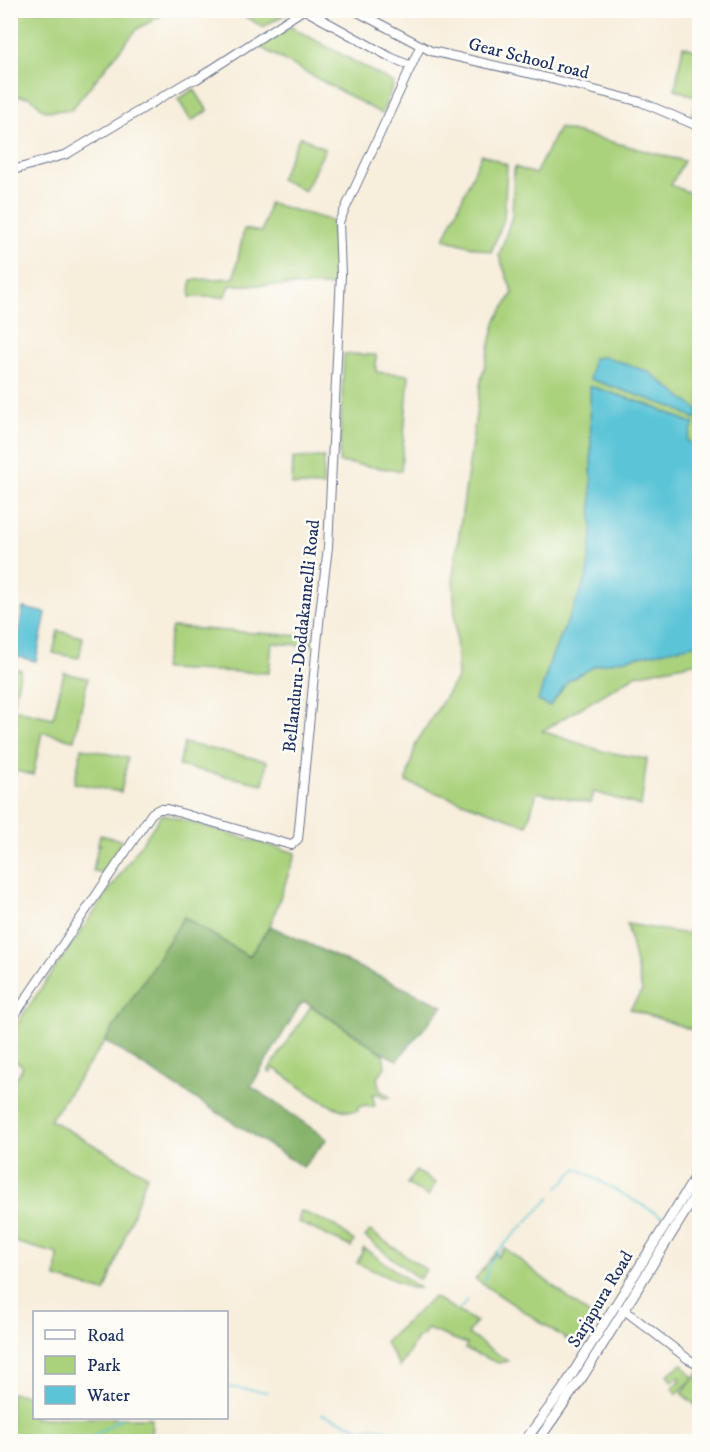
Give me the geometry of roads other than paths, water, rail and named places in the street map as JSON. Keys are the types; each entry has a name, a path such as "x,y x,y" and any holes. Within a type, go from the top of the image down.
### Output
{"main road":[{"name":"Sarjapura Road","path":"537,1442 548,1435 581,1370 699,1170"},
{"name":"Sarjapura Road","path":"525,1442 581,1370 623,1309 699,1188"}],"street":[{"path":"10,172 62,158 189,81 195,80 304,10 411,66"},
{"name":"Gear School road","path":"354,10 431,51 641,102 699,127"},
{"name":"Bellanduru-Doddakannelli Road","path":"10,1022 152,813 159,809 167,809 291,845 298,838 328,547 339,313 339,222 420,47"},
{"path":"623,1309 699,1365"}],"water":[{"path":"606,357 649,372 699,411 696,419 675,408 590,379 593,358"},
{"path":"590,386 649,405 694,424 687,440 699,450 699,644 597,665 568,681 550,706 538,701 551,658 587,577 592,535"},
{"path":"23,608 46,613 36,661 14,656"}],"waterway":[{"path":"690,444 693,443 700,430"},
{"path":"558,1188 577,1168 663,1217"},
{"path":"484,1282 496,1253 551,1197"},
{"path":"459,1310 468,1299"},
{"path":"228,1387 268,1392"},
{"path":"322,1414 363,1429 373,1427 436,1442"},
{"path":"84,1442 120,1419"}]}
